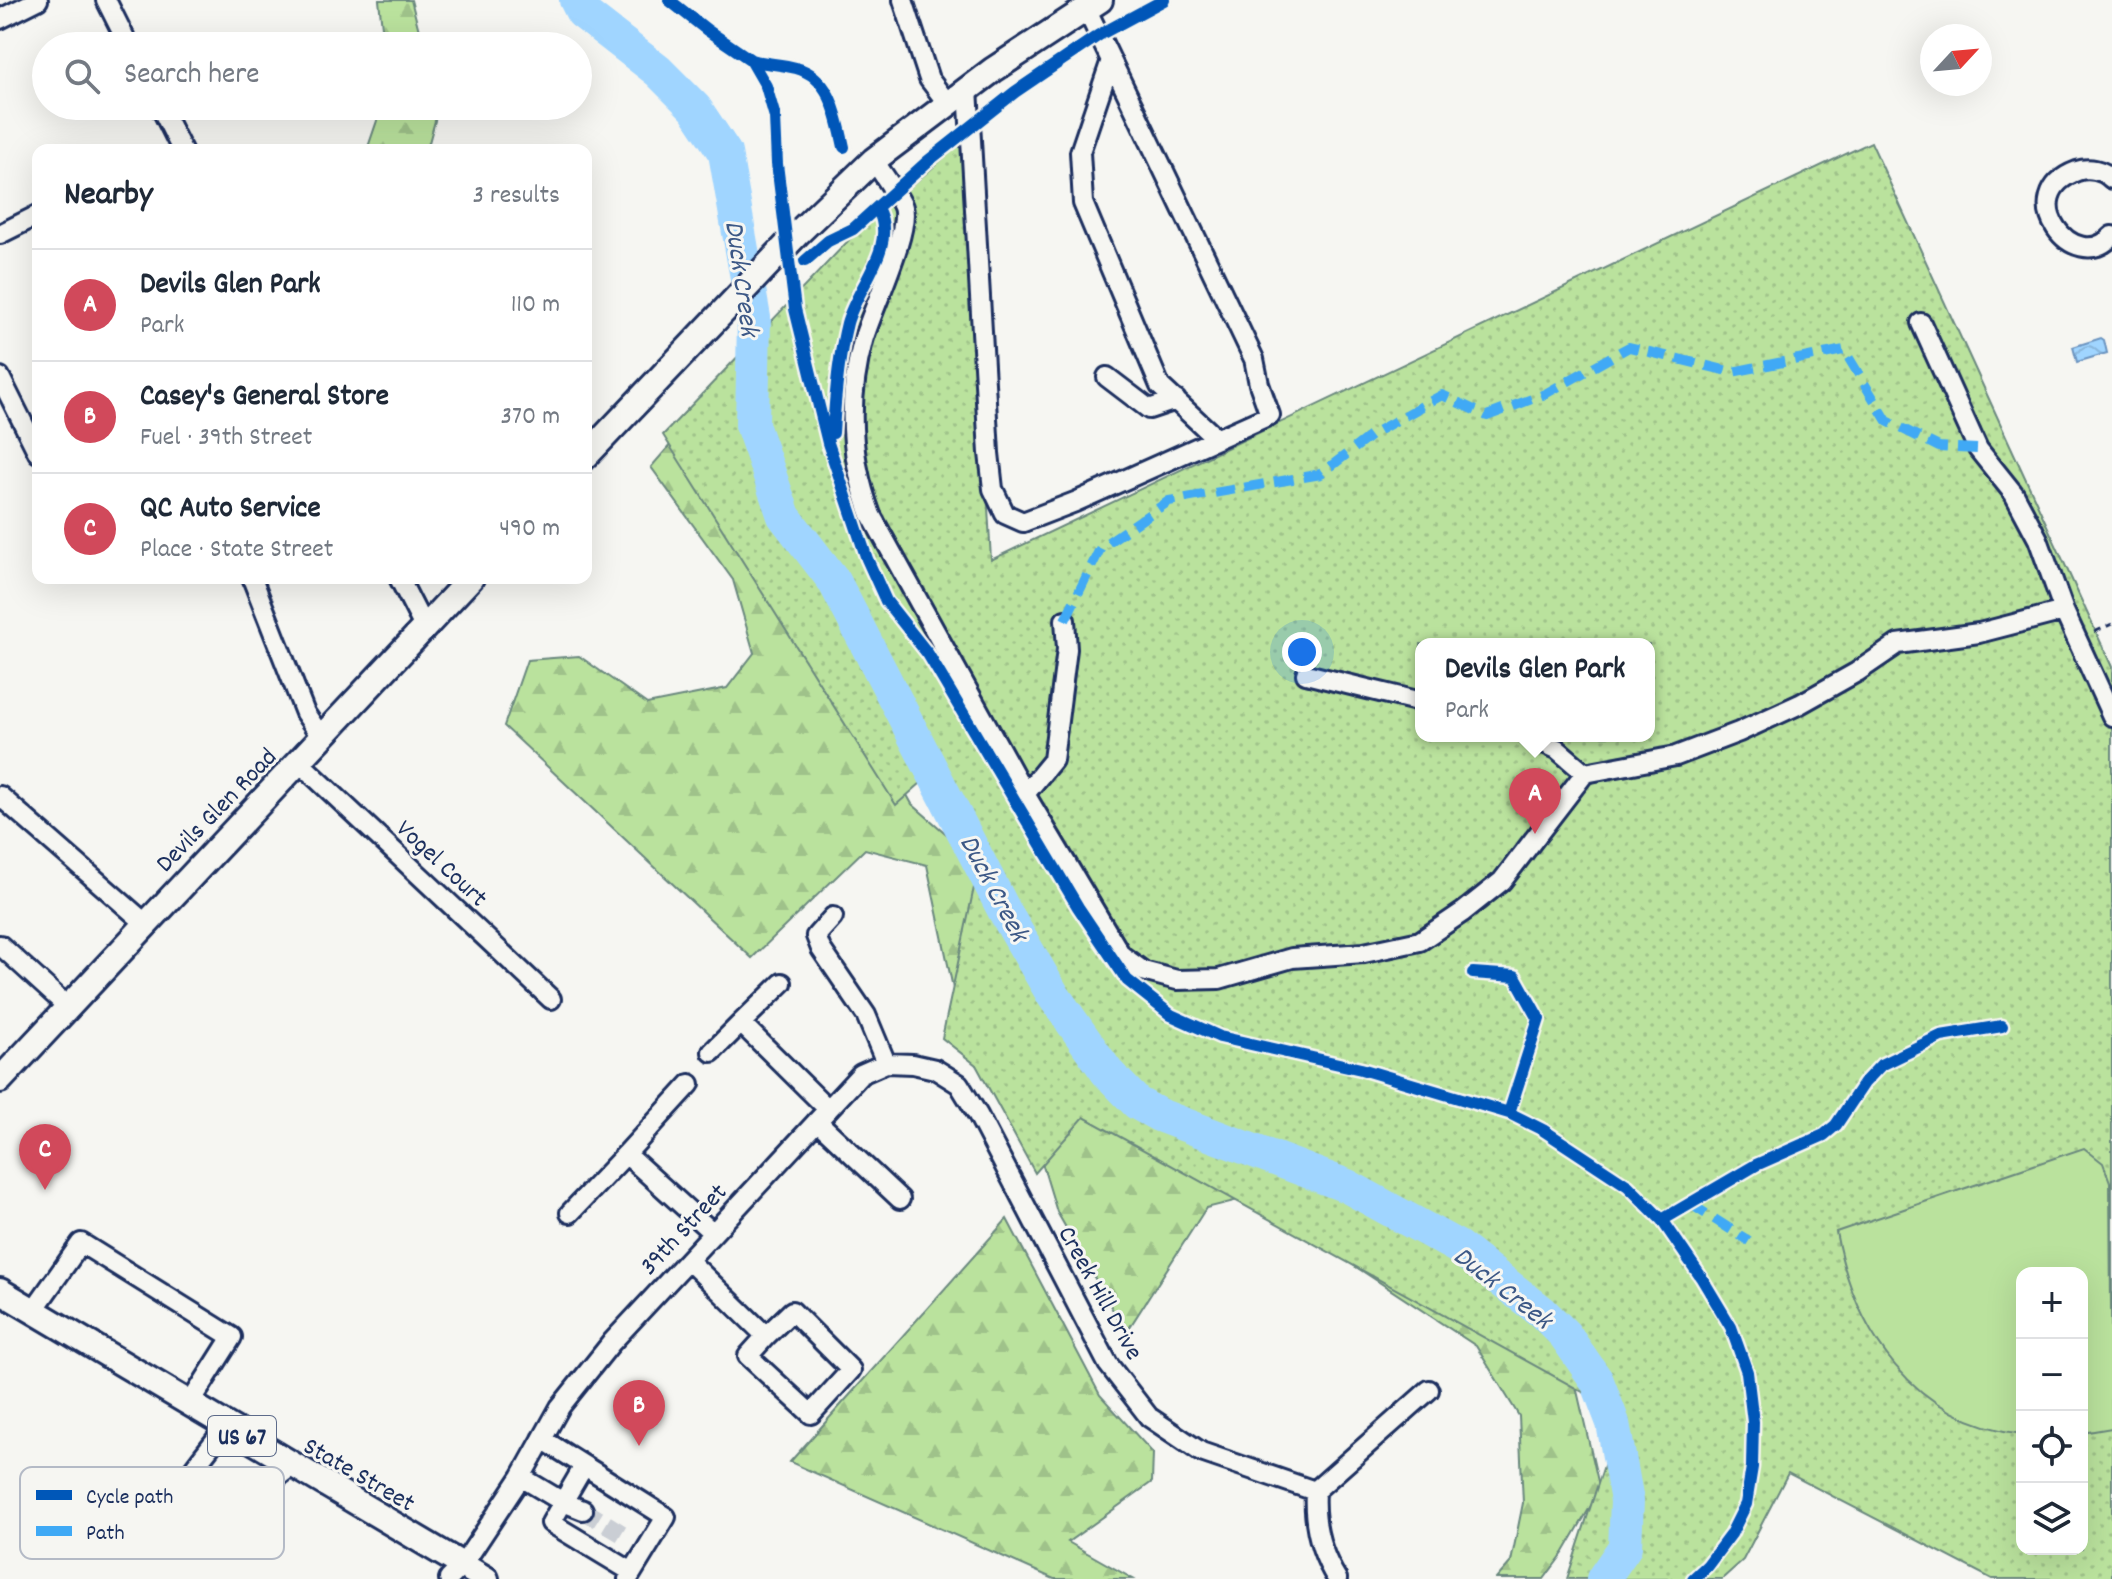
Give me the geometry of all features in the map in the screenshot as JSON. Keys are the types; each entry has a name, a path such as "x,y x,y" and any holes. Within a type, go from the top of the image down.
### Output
{"main road":[{"path":"592,450 798,233 874,160 968,88 1093,4"},
{"name":"Devils Glen Road","path":"4,1068 68,1007 465,584"},
{"name":"State Street","path":"0,1291 292,1466 456,1572 486,1579"}],"street":[{"path":"0,19 38,0"},
{"path":"106,0 122,32"},
{"path":"903,0 929,79 948,104"},
{"path":"968,88 989,453 993,489 1005,514 1023,522 1270,415 1254,359 1111,60 1093,4"},
{"path":"1111,60 1080,152 1083,203 1160,386 1217,439"},
{"path":"166,120 175,144"},
{"path":"874,160 904,208 902,230 863,341 853,399 852,442 860,485 871,515 1025,794 1121,955 1143,971 1177,980 1219,979 1292,958 1364,953 1420,941 1502,881 1585,773 1676,756 1739,732 1800,704 1857,672 1898,644 1979,633 2064,611"},
{"path":"2112,179 2096,170 2083,169 2065,176 2051,193 2049,212 2056,231 2069,242 2095,245 2112,236"},
{"path":"0,234 32,218"},
{"path":"1921,323 1978,449 2014,494 2038,539 2064,611 2112,716"},
{"path":"0,377 32,441"},
{"path":"1107,377 1149,409 1176,400"},
{"path":"254,584 305,713 322,738"},
{"path":"402,584 424,627"},
{"path":"1025,794 1053,760 1067,649 1065,620"},
{"path":"1306,674 1415,701"},
{"path":"1541,742 1557,749 1585,773"},
{"name":"Vogel Court","path":"299,762 551,999"},
{"path":"0,796 145,923"},
{"path":"833,917 816,936 821,949 866,1015 886,1063"},
{"path":"0,945 68,1007"},
{"path":"712,1052 782,983"},
{"path":"741,1023 900,1199"},
{"name":"39th Street","path":"456,1572 521,1477 560,1407 612,1342 861,1074 886,1063"},
{"name":"Creek Hill Drive","path":"886,1063 935,1069 959,1084 1108,1364 1149,1417 1201,1452 1315,1491"},
{"path":"570,1213 690,1084"},
{"path":"626,1154 712,1232"},
{"path":"33,1311 81,1243 232,1337 189,1405"},
{"path":"688,1260 766,1336"},
{"path":"792,1311 851,1370 811,1414 748,1356 766,1336 792,1311"},
{"path":"1337,1579 1321,1544 1314,1515 1315,1491 1429,1390"},
{"path":"197,1467 226,1426"},
{"path":"542,1439 666,1517 630,1576 551,1523 584,1466"},
{"path":"284,1472 292,1466"},
{"path":"521,1477 583,1510"},
{"path":"629,1538 647,1549"}],"green space":[{"path":"379,0 411,0 419,32 382,32"},
{"path":"377,120 435,120 429,144 369,144"},
{"path":"967,138 991,560 1871,142 2112,667 2112,1579 1992,1579 1788,1473 1743,1560 1722,1579 1567,1579 1621,1413 1084,1117 1035,1173 976,1065 942,1038 979,864 921,783 896,805 663,435 849,240"},
{"path":"697,414 912,804 951,838 992,910 1572,1369 1600,1490 1564,1552 1544,1579 1496,1579 1511,1562 1523,1503 1519,1416 1476,1346 1250,1197 1206,1208 1126,1333 1057,1212 1022,1097 958,1012 927,865 865,849 752,958 504,726 527,660 579,656 647,704 727,688 754,653 733,580 651,467"},
{"path":"2084,1148 2103,1163 2110,1182 2112,1428 2088,1432 2088,1267 2016,1267 2016,1433 1983,1425 1950,1411 1920,1391 1895,1366 1874,1337 1858,1304 1836,1232"},
{"path":"1007,1219 1100,1395 1153,1453 1152,1482 1068,1542 1133,1579 1054,1579 790,1462"}],"water":[{"path":"2101,338 2107,353 2077,362 2073,347"}],"waterway":[{"name":"Duck Creek","path":"576,0 582,12 658,71 695,108 725,153 754,318 752,425 784,516 834,581 1006,914 1053,995 1107,1072 1137,1103 1159,1115 1347,1186 1458,1247 1542,1312 1565,1335 1597,1381 1613,1423 1627,1501 1625,1547 1603,1579"}],"tunnel":[{"path":"583,1510 629,1538"}],"marked path":[{"path":"1065,620 1101,547 1169,501 1321,474 1374,433 1442,395 1487,416 1545,394 1629,347 1732,372 1844,350 1887,421 1939,447 1978,449"},
{"path":"1689,1203 1749,1241"}],"cycle path":[{"path":"669,0 751,60 766,86 775,117 777,164 795,309 828,443 867,559 886,601 928,654 1078,907 1127,980 1171,1015 1220,1037 1361,1069 1509,1113 1543,1130 1628,1186 1662,1220 1701,1277 1731,1327 1747,1372 1753,1422 1752,1467 1746,1504 1731,1534 1693,1579"},
{"path":"805,261 828,241 853,229 928,161 1015,92 1099,35 1164,0"},
{"path":"751,60 796,68 817,80 830,99 844,147"},
{"path":"833,433 837,378 847,323 874,266 883,237 877,208"},
{"path":"1473,973 1515,976 1539,1019 1509,1113"},
{"path":"1662,1220 1756,1165 1824,1135 1836,1125 1864,1083 1881,1065 1941,1036 2002,1026"}],"place":[{"name":"Devils Glen Park","path":"1535,834"},
{"name":"QC Auto Service","path":"45,1190"},
{"name":"Casey's General Store","path":"639,1446"}]}
